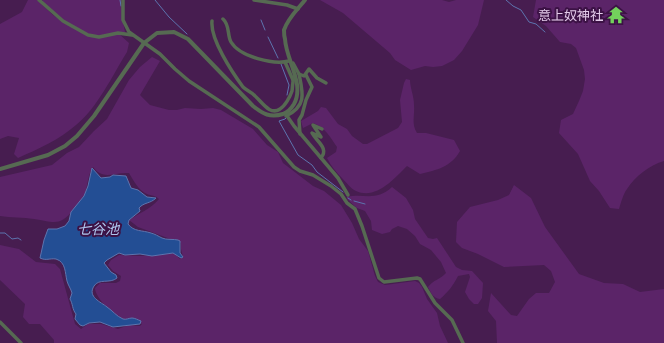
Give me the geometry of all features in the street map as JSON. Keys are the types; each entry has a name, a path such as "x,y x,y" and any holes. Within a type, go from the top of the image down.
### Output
{"street":[{"path":"39,0 63,21 88,35 99,37 118,33 133,35"},
{"path":"123,0 123,20 127,30 160,54 189,81 257,126 296,169 313,175 341,194 347,203 356,211 379,278 384,282 417,278 420,279 435,303 452,320 463,343"},
{"path":"254,0 287,5 298,9"},
{"path":"0,169 48,155 65,146 77,136 87,126 144,43 157,33 174,32 188,39 252,106 263,114 269,116 286,114 297,99 298,91 295,77 289,62 284,31 290,18 305,0"},
{"path":"223,19 226,22 231,42 244,53 275,62 289,62"},
{"path":"212,21 218,47 231,68 244,88 254,94 267,109 275,111 282,108 292,90 295,77"},
{"path":"295,77 303,76 309,69 317,78 326,83"},
{"path":"300,134 299,120 312,87 306,74"},
{"path":"286,114 300,134 338,178 348,195"},
{"path":"321,158 324,154 324,149 312,133 321,137 313,125 322,130"},
{"path":"0,322 21,343"}],"shaded area":[{"path":"28,0 37,0 63,22 93,37 119,34 129,43 127,52 104,91 84,118 55,140 18,158 14,154 19,138 8,136 0,139 0,24 22,12"},
{"path":"122,0 125,32 100,36 90,35 65,21 42,1"},
{"path":"320,0 442,0 449,2 456,0 484,0 478,25 462,51 454,60 442,66 425,66 411,70 395,60 390,53 343,13"},
{"path":"536,0 664,0 664,161 648,168 630,184 624,193 619,209 610,208 599,191 590,181 578,154 559,133 561,120 573,114 583,91 585,79 584,70 576,48 571,44 560,42 546,26 533,17"},
{"path":"152,57 160,61 140,95 150,105 169,110 185,108 213,108 221,110 253,129 267,145 278,152 283,163 313,186 324,191 341,205 352,223 359,239 368,251 378,282 385,285 415,281 419,283 427,299 437,313 440,326 448,343 54,343 54,340 40,324 29,324 23,317 25,304 0,280 0,245 19,249 36,262 55,264 60,269 75,324 81,329 88,324 101,324 118,329 129,325 140,326 142,324 127,321 117,316 107,308 98,297 95,288 100,283 116,283 120,281 121,276 113,271 108,265 111,260 119,255 141,256 174,253 180,259 183,257 181,243 138,227 129,220 149,208 159,199 155,196 144,193 136,185 129,173 105,175 101,174 93,167 84,196 69,215 60,221 52,222 30,218 0,216 0,177 52,165 67,153 79,147 107,119 129,80 140,67"},
{"path":"406,79 410,80 414,102 414,123 417,133 426,133 454,140 460,151 452,161 438,169 420,174 407,166 384,187 371,193 356,191 350,187 327,158 336,152 337,147 329,136 321,127 313,123 303,128 301,121 318,111 321,107 326,108 338,124 347,129 352,136 363,144 367,144 398,128 402,122 400,100"},
{"path":"514,185 531,198 545,227 579,274 604,283 623,284 640,292 664,289 664,343 497,343 496,321 488,311 491,293 511,315 517,316 529,299 536,293 549,293 555,282 551,271 544,265 504,267 462,248 456,242 457,222 470,207 498,200 509,195"},
{"path":"392,187 406,198 413,210 415,219 428,238 437,238 456,267 462,270 472,271 483,283 482,298 478,304 474,304 465,292 470,277 469,274 458,276 450,289 440,299 434,296 428,287 446,273 441,262 431,250 420,244 415,236 407,229 398,226 390,232 382,234 372,230 371,221 365,211 357,208 347,199 347,197 353,196 375,196 386,192"}],"water":[{"name":"七谷池","path":"92,168 101,178 110,177 113,175 126,176 131,188 138,190 147,197 156,198 139,208 140,211 129,220 128,224 130,227 136,230 152,233 164,239 180,241 180,253 183,257 181,258 173,253 152,256 140,254 125,255 119,253 104,263 111,272 116,275 117,278 111,281 99,282 96,284 92,290 93,296 121,318 132,318 141,321 140,324 113,327 100,322 89,323 83,326 80,325 75,319 76,314 70,299 72,293 67,282 62,263 56,259 40,258 48,229 57,229 65,226 69,221 71,212 84,196"}],"waterway":[{"path":"120,0 121,6"},
{"path":"155,0 169,17 187,34"},
{"path":"506,0 521,10 529,22 536,24 545,32"},
{"path":"261,20 265,30"},
{"path":"268,37 278,58"},
{"path":"281,64 289,85 287,95"},
{"path":"286,118 279,121 298,155 343,192"},
{"path":"354,201 365,204"},
{"path":"0,233 5,233 12,239 18,238 21,240"}],"place":[{"name":"意上奴神社","path":"616,15"}]}
